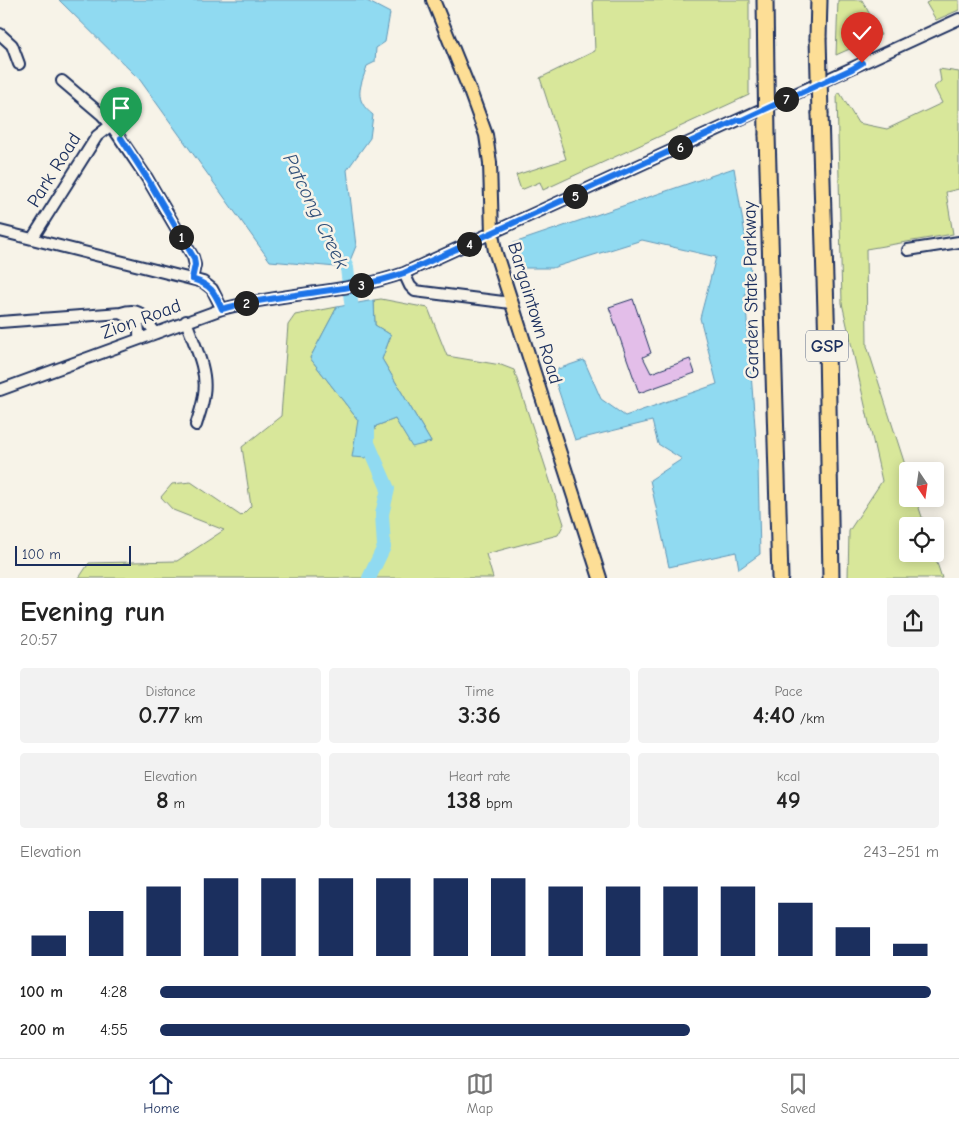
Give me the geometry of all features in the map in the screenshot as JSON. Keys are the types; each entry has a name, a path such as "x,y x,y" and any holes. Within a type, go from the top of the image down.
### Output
{"highway":[{"name":"Garden State Parkway","path":"765,0 767,135 780,578"},
{"name":"GSP","path":"819,0 818,38 827,346 831,578"}],"main road":[{"name":"Bargaintown Road","path":"433,0 486,135 490,163 492,234 498,263 600,578"}],"street":[{"name":"Zion Road","path":"0,390 222,309 252,302 357,286 404,273 959,19"},
{"path":"0,34 12,45 20,64"},
{"path":"62,81 102,114 111,124 147,178 194,258 195,265 192,279"},
{"name":"Park Road","path":"32,239 97,136 111,124"},
{"path":"0,231 203,282 210,288 222,309"},
{"path":"908,250 959,242"},
{"path":"404,273 410,286 415,291 511,303"},
{"path":"0,322 121,313 130,310 140,312 156,332"},
{"path":"121,313 133,318 137,322 139,339"},
{"path":"186,321 203,371 205,383 204,395 196,425"}],"green space":[{"path":"593,0 749,0 749,95 543,190 540,182 521,190 516,175 566,159 540,78 595,51"},
{"path":"838,0 862,0 881,35 836,55"},
{"path":"932,0 959,0 959,10 936,20 926,3"},
{"path":"939,69 959,72 959,189 946,192 953,234 866,249 867,346 904,462 899,462 899,508 919,508 922,517 899,517 899,562 937,562 942,578 848,578 849,531 882,481 842,303 837,94 840,93 858,123 887,129 942,103 934,87 941,81"},
{"path":"381,299 428,308 447,356 501,365 514,370 564,524 558,535 486,554 493,578 79,578 89,563 177,561 224,530 173,510 161,497 172,484 191,482 241,516 251,506 242,447 281,416 288,325 295,315 337,307 310,358 358,420 366,458 376,426 395,419 412,446 431,442 382,359 391,335 375,325 374,300"}],"water":[{"path":"59,0 365,0 390,13 385,42 376,48 375,62 367,66 360,93 363,104 373,115 370,138 347,170 356,246 347,268 270,261 140,80"},
{"path":"734,168 754,289 745,294 758,466 760,554 739,569 736,552 669,567 650,480 682,459 658,444 652,421 575,440 552,371 584,360 601,399 625,416 717,384 700,318 716,257 642,240 552,268 519,268 511,244"},
{"path":"374,300 375,325 391,335 382,359 431,442 412,447 395,419 376,426 366,458 352,457 358,420 310,358 337,307"}],"building":[{"path":"633,299 651,353 643,357 651,373 690,359 695,373 639,393 609,307"}],"waterway":[{"name":"Patcong Creek","path":"339,252 347,268 352,310 346,322"},
{"name":"Patcong Creek","path":"368,429 368,443 388,489 382,514 384,547 369,578"}],"route":[{"path":"121,138 194,258 195,265 192,279 206,284 222,309 252,302 377,282 404,273 738,120 742,120 862,63"}]}
